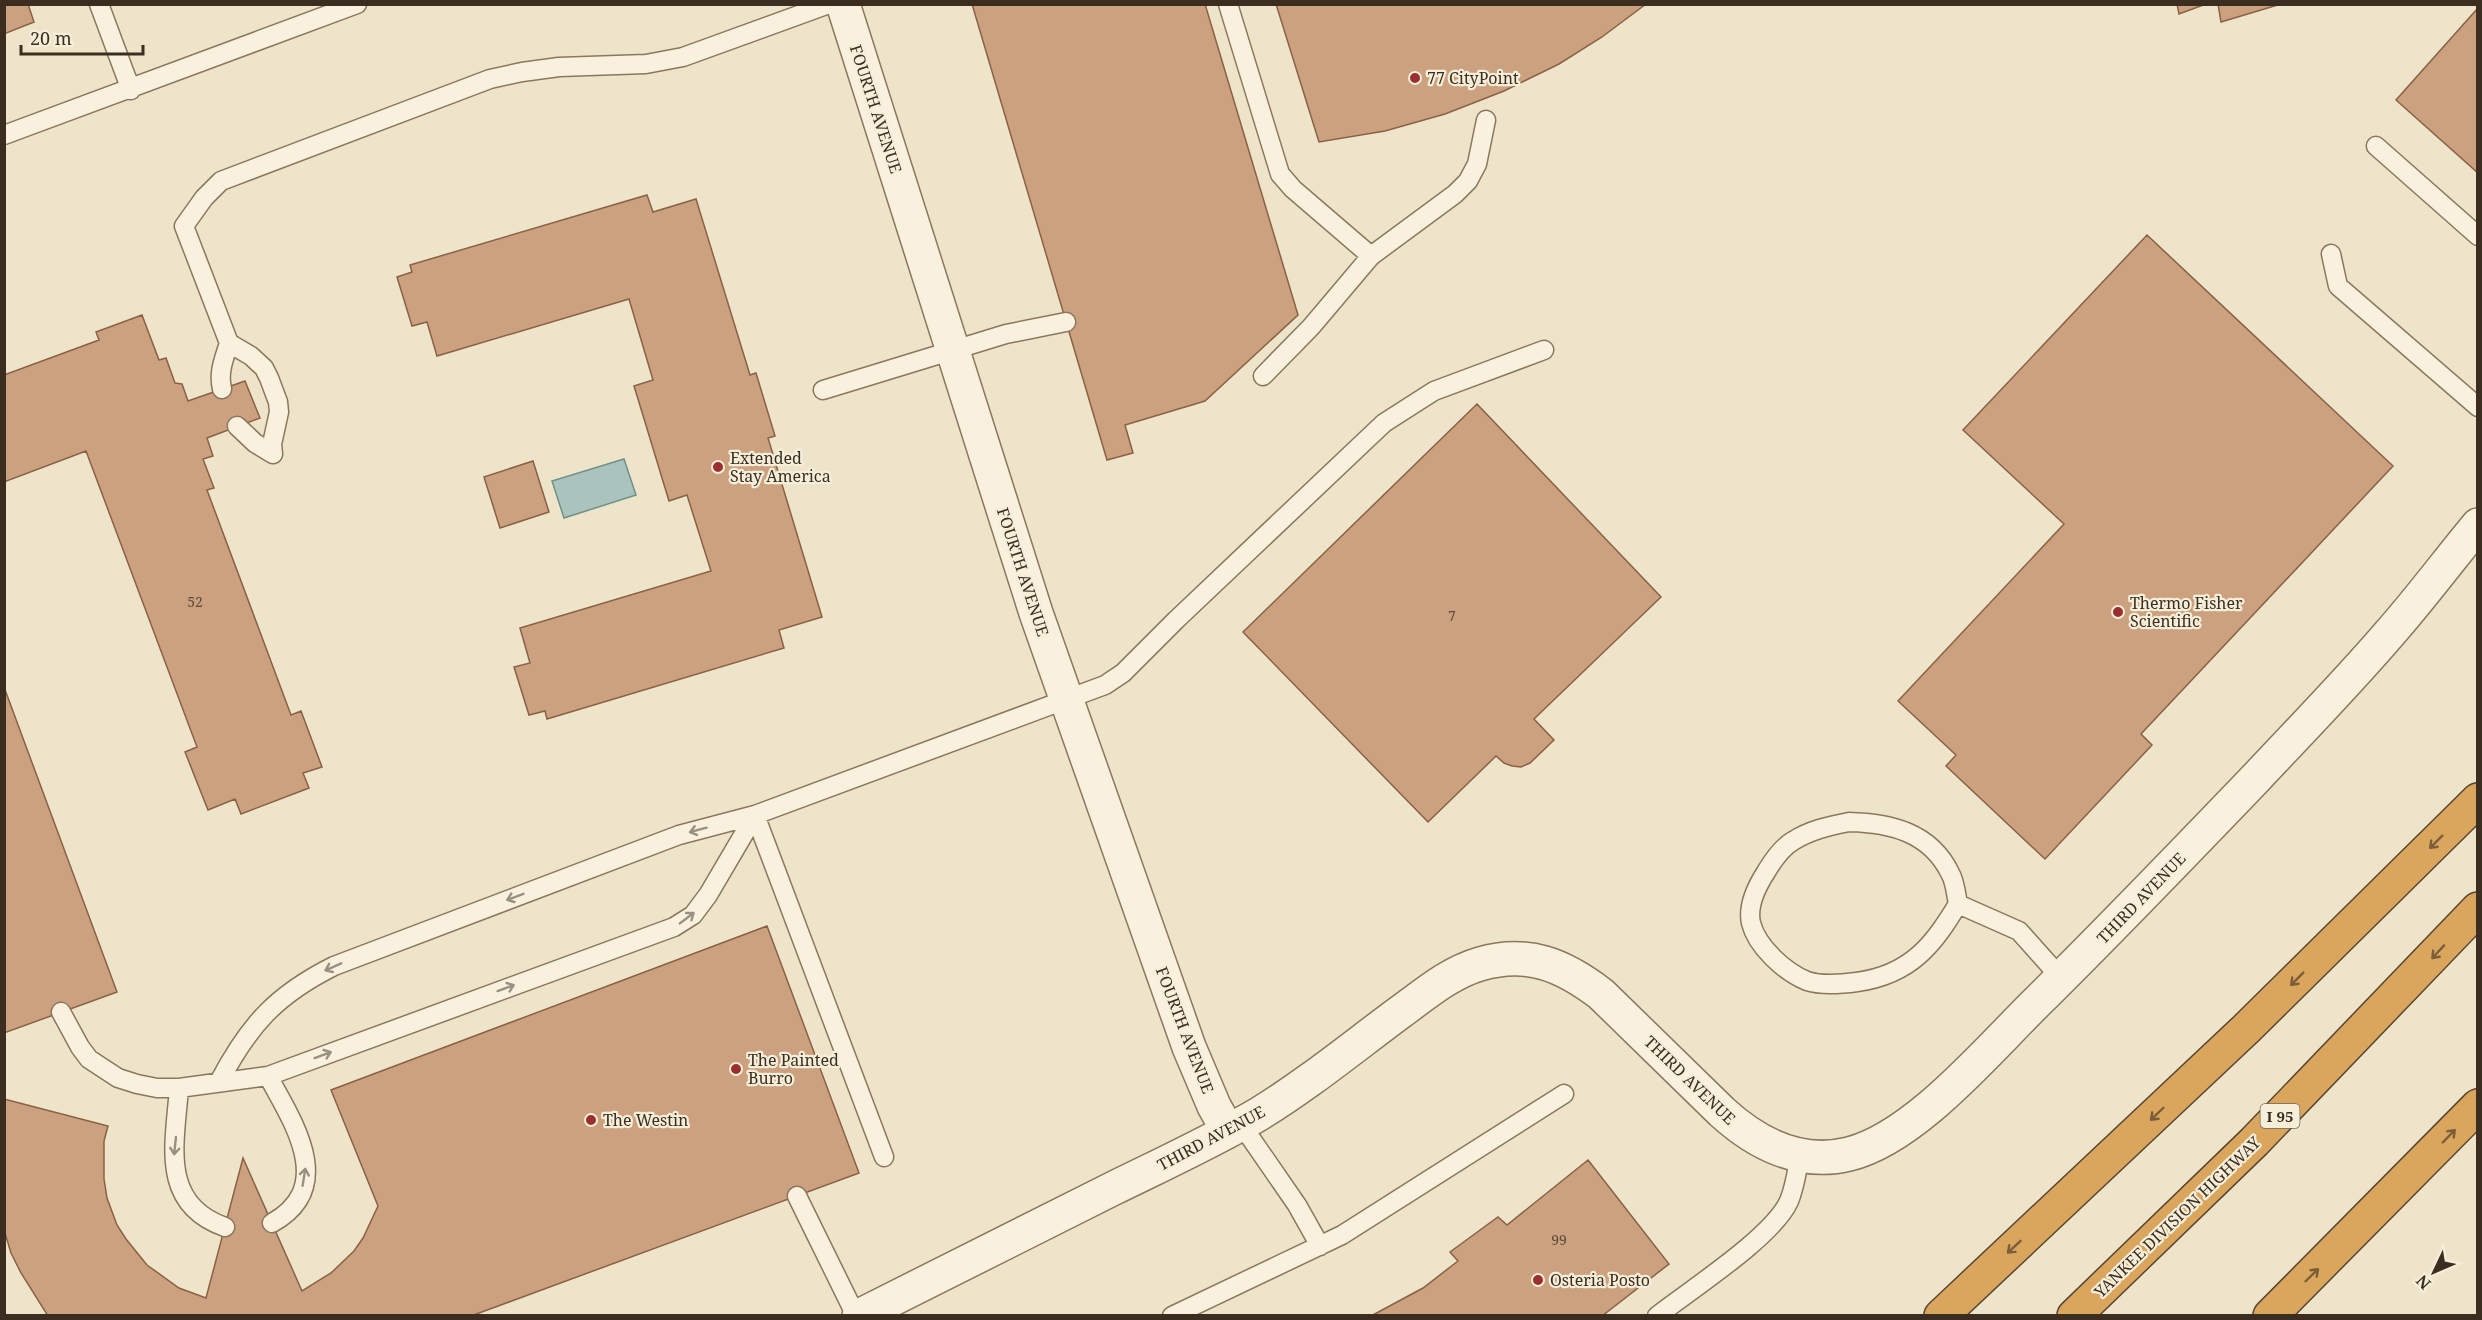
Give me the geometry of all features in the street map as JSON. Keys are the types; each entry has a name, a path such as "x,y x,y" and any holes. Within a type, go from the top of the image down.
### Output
{"highway":[{"path":"1941,1316 2246,1029 2478,800"},
{"name":"YANKEE DIVISION HIGHWAY","path":"2074,1316 2254,1143 2478,909"},
{"path":"2270,1316 2478,1107"}],"street":[{"name":"FOURTH AVENUE","path":"843,4 1020,564 1065,698 1189,1047 1214,1106 1235,1127"},
{"name":"THIRD AVENUE","path":"858,1316 1235,1127 1291,1092 1453,976 1466,969 1492,961 1527,959 1563,968 1588,984 1608,1000 1735,1124 1765,1144 1800,1155 1816,1157 1849,1154 1865,1148 1899,1129 1936,1101 2099,942 2353,674 2390,633 2478,525"}],"lane":[{"path":"99,4 131,90"},
{"path":"4,135 131,90 357,4"},
{"path":"237,426 255,443 273,454 272,444 279,412 278,402 269,378 264,368 251,356 229,343 184,226 204,198 221,181 490,79 559,67 646,64 683,57 829,4"},
{"path":"1228,4 1280,174 1293,189 1371,256"},
{"path":"1263,376 1311,327 1371,256 1455,194 1468,181 1477,164 1486,120"},
{"path":"2376,146 2478,236"},
{"path":"2331,254 2338,286 2478,407"},
{"path":"824,390 1006,334 1066,322"},
{"path":"222,389 220,380 222,364 229,343"},
{"path":"219,1082 250,1030 291,990 334,966 679,835 755,815 1105,685 1123,673 1176,620 1398,412 1454,382 1544,350"},
{"path":"61,1012 80,1047 102,1069 137,1084 157,1088 179,1088 268,1077 674,927 693,915 708,895 755,815"},
{"path":"755,815 884,1156"},
{"path":"1849,822 1876,822 1930,844 1951,873 1958,904 1941,930 1919,956 1893,972 1871,980 1840,984 1809,981 1785,970 1768,954 1751,924 1755,889 1771,864 1790,842 1817,829 1849,822"},
{"path":"1958,904 2019,931 2061,978"},
{"path":"268,1077 301,1140 306,1168 302,1189 297,1199 272,1222"},
{"path":"179,1088 174,1158 179,1185 192,1207 208,1220 225,1227"},
{"path":"1172,1316 1320,1246 1360,1224 1564,1094"},
{"path":"1235,1127 1297,1204 1320,1246"},
{"path":"1657,1316 1740,1253 1773,1223 1789,1201 1800,1155"},
{"path":"796,1196 858,1316"}],"water":[{"path":"624,459 636,495 564,518 552,481"}],"building":[{"path":"4,4 28,4 34,22 4,34"},
{"path":"972,4 1205,4 1298,315 1205,401 1125,425 1133,453 1107,460"},
{"name":"77 CityPoint","path":"1276,4 1646,4 1602,37 1559,64 1504,91 1445,114 1385,131 1319,142"},
{"path":"2177,4 2206,4 2179,14"},
{"path":"2218,4 2281,4 2221,22"},
{"path":"2478,8 2478,173 2396,100"},
{"name":"Extended Stay America","path":"647,195 653,212 696,199 750,375 756,373 775,436 768,438 822,617 779,630 784,648 547,719 545,711 529,715 514,667 530,663 520,628 711,571 687,495 669,501 634,386 653,380 629,299 437,356 427,322 412,326 397,277 412,272 410,265"},
{"name":"Thermo Fisher Scientific","path":"2147,235 2393,466 2141,734 2152,745 2045,859 1946,766 1956,755 1898,701 2064,524 1963,430"},
{"path":"142,315 159,360 166,358 175,383 182,384 188,401 245,381 260,418 207,438 213,456 203,459 214,488 207,490 291,715 301,711 322,767 303,773 309,788 241,814 235,799 208,810 185,752 197,747 86,451 4,482 4,375 99,340 96,332"},
{"path":"1477,404 1661,597 1534,719 1554,740 1530,763 1521,767 1504,763 1496,756 1428,822 1243,632"},
{"path":"533,461 549,512 500,528 484,477"},
{"path":"4,687 117,992 4,1033"},
{"name":"The Westin","path":"767,926 859,1173 471,1316 48,1316 11,1253 4,1230 4,1099 108,1126 104,1141 104,1179 107,1198 117,1225 147,1265 179,1288 206,1298 243,1158 302,1291 331,1273 354,1251 363,1238 378,1206 331,1090"},
{"path":"1588,1160 1669,1264 1602,1316 1371,1316 1423,1288 1458,1261 1450,1252 1498,1217 1507,1225"}],"place":[{"name":"77 CityPoint","path":"1415,78"},
{"name":"Extended Stay America","path":"718,467"},
{"name":"Thermo Fisher Scientific","path":"2118,612"},
{"name":"The Painted Burro","path":"736,1069"},
{"name":"The Westin","path":"591,1120"},
{"name":"Osteria Posto","path":"1538,1280"}]}
